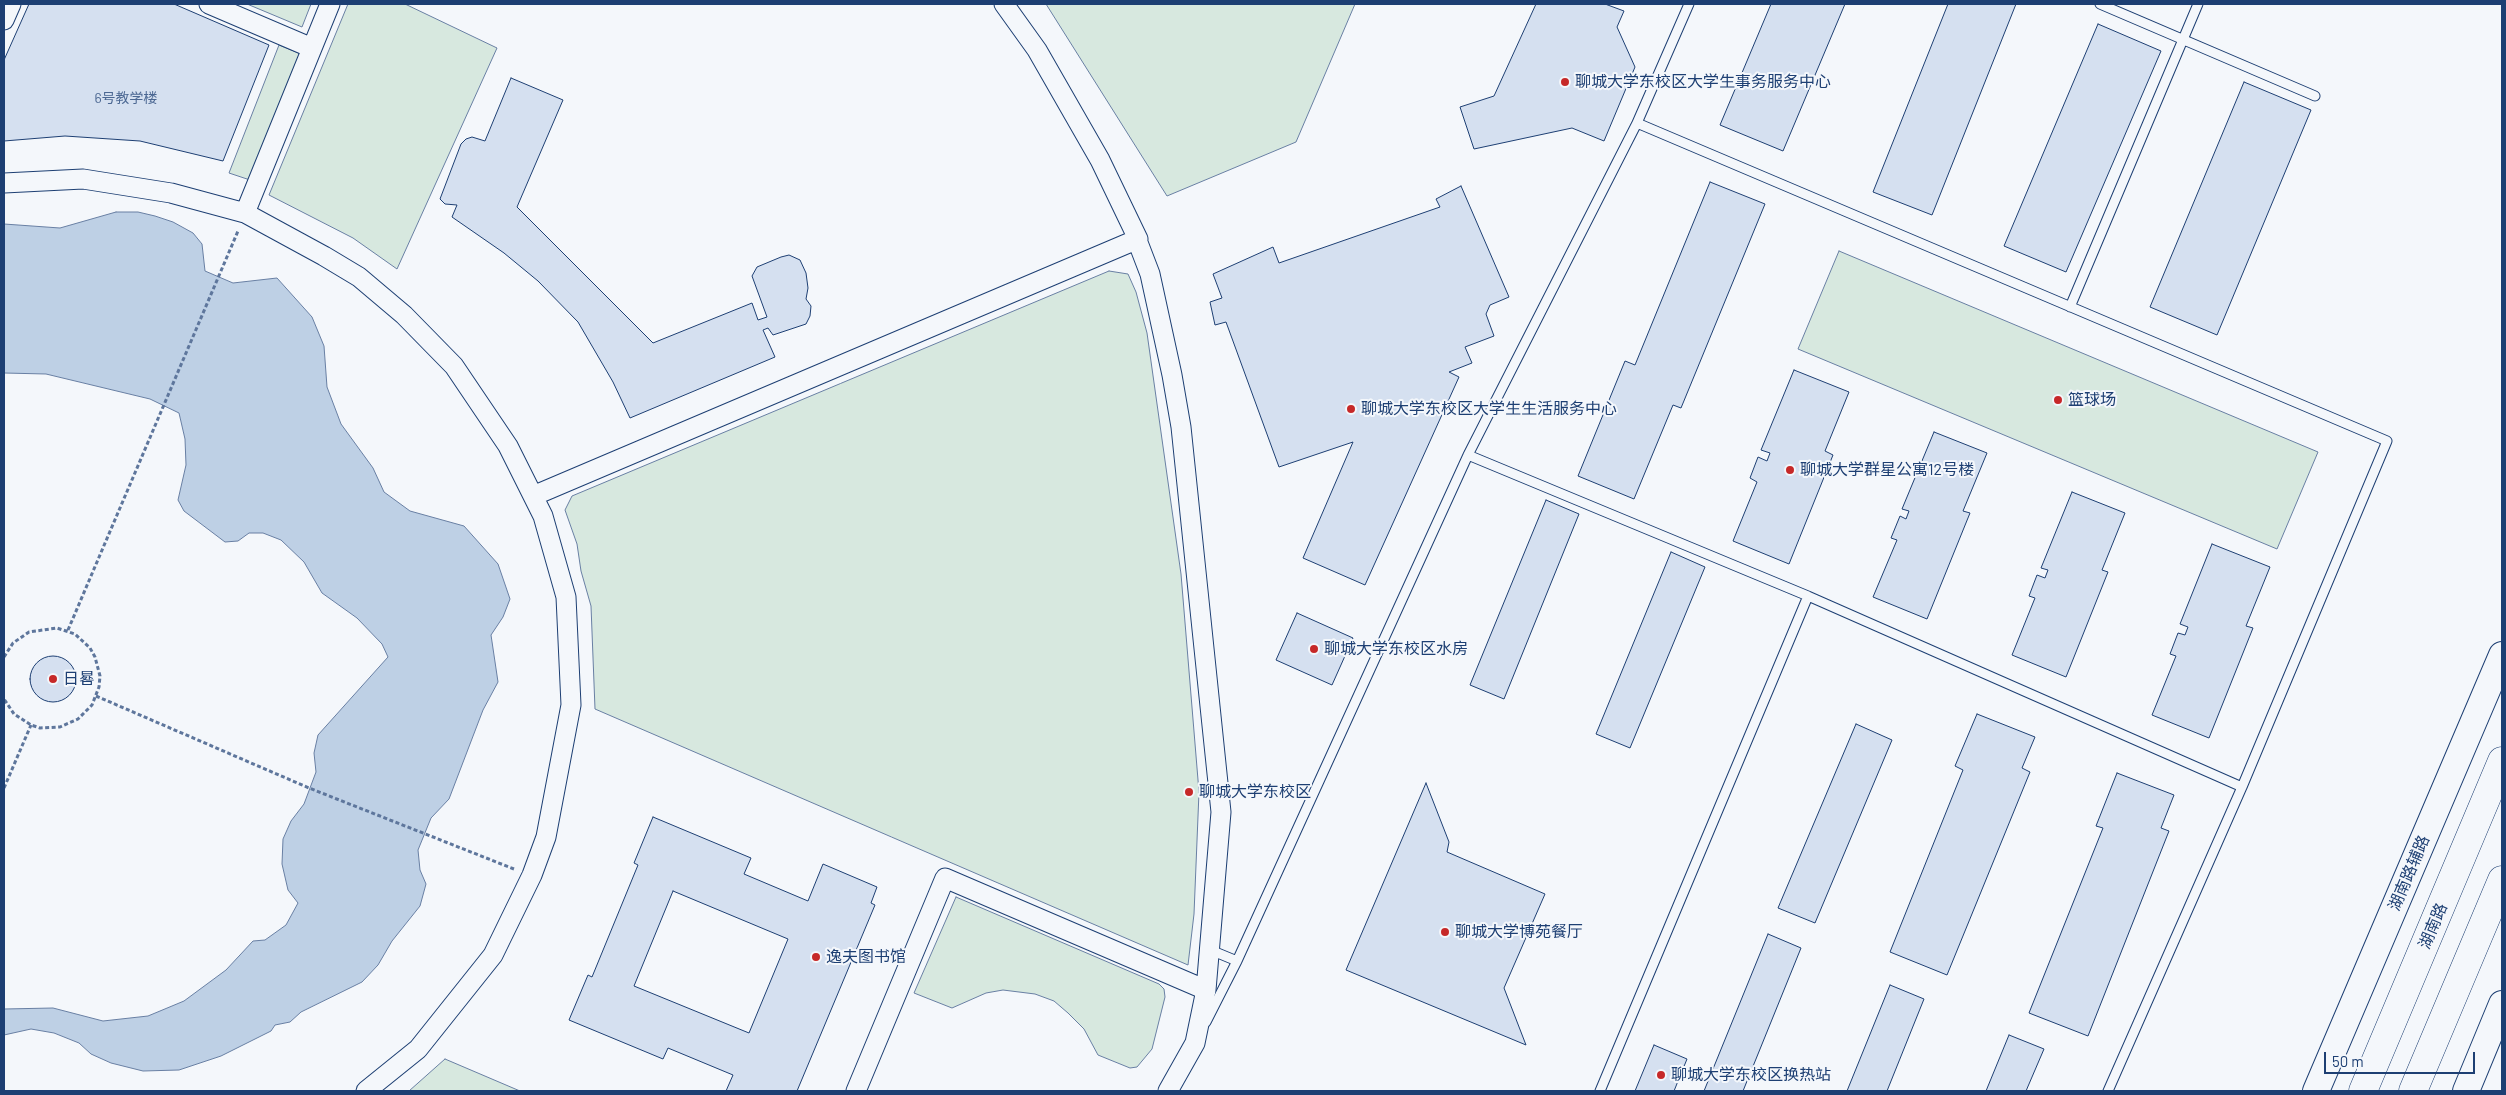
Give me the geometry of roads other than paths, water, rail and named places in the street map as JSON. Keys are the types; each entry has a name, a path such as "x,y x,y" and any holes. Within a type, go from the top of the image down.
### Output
{"main road":[{"name":"湖南路","path":"2363,1091 2502,760"},
{"path":"2413,1091 2502,880"}],"street":[{"path":"4,20 11,4"},
{"path":"209,4 312,48"},
{"path":"245,213 330,4"},
{"path":"1004,4 1037,50 1100,160 1137,240 1150,274 1172,374 1181,427 1213,719 1221,812 1206,990 1196,1043 1168,1091"},
{"path":"4,183 83,180 171,193 245,213 359,277 404,315 454,366 508,446 543,516 566,597 571,705 546,837 532,876 494,955 418,1049 366,1091"},
{"path":"533,496 1137,240"},
{"name":"湖南路辅路","path":"2316,1091 2502,655"},
{"path":"856,1091 946,878 1206,990"},
{"path":"2466,1091 2502,1004"}],"lane":[{"path":"1196,1043 1237,960 1468,454 1637,123 1689,4"},
{"path":"2100,4 2315,96"},
{"path":"2070,307 2198,4"},
{"path":"1637,123 2387,441 2242,787 2108,1091"},
{"path":"1468,454 1808,596 2242,787"},
{"path":"1600,1091 1808,596"},
{"path":"1208,949 1237,960"}],"water":[{"path":"116,212 138,212 155,216 173,222 193,233 202,244 205,271 233,283 277,278 312,317 324,346 327,387 341,424 373,468 384,492 410,511 464,526 498,564 510,599 503,617 491,635 498,682 483,710 449,799 431,818 418,850 420,870 426,884 420,906 392,941 378,965 362,982 301,1012 290,1022 275,1025 271,1031 221,1056 179,1070 143,1071 111,1063 91,1054 79,1043 54,1033 31,1029 4,1035 4,1009 53,1008 103,1021 148,1016 184,1001 226,970 253,941 265,940 286,925 298,903 288,890 282,864 283,839 291,821 304,804 316,772 314,753 318,735 388,657 382,644 357,618 322,593 304,562 281,540 263,533 249,533 238,541 225,542 184,511 178,500 186,465 185,439 179,413 150,399 46,374 4,373 4,224 60,228"}],"place":[{"name":"聊城大学东校区大学生事务服务中心","path":"1565,82"},
{"name":"篮球场","path":"2058,400"},
{"name":"聊城大学东校区大学生生活服务中心","path":"1351,409"},
{"name":"聊城大学群星公寓12号楼","path":"1790,470"},
{"name":"聊城大学东校区水房","path":"1314,649"},
{"name":"日晷","path":"53,679"},
{"name":"聊城大学东校区","path":"1189,792"},
{"name":"聊城大学博苑餐厅","path":"1445,932"},
{"name":"逸夫图书馆","path":"816,957"},
{"name":"聊城大学东校区换热站","path":"1661,1075"}]}
